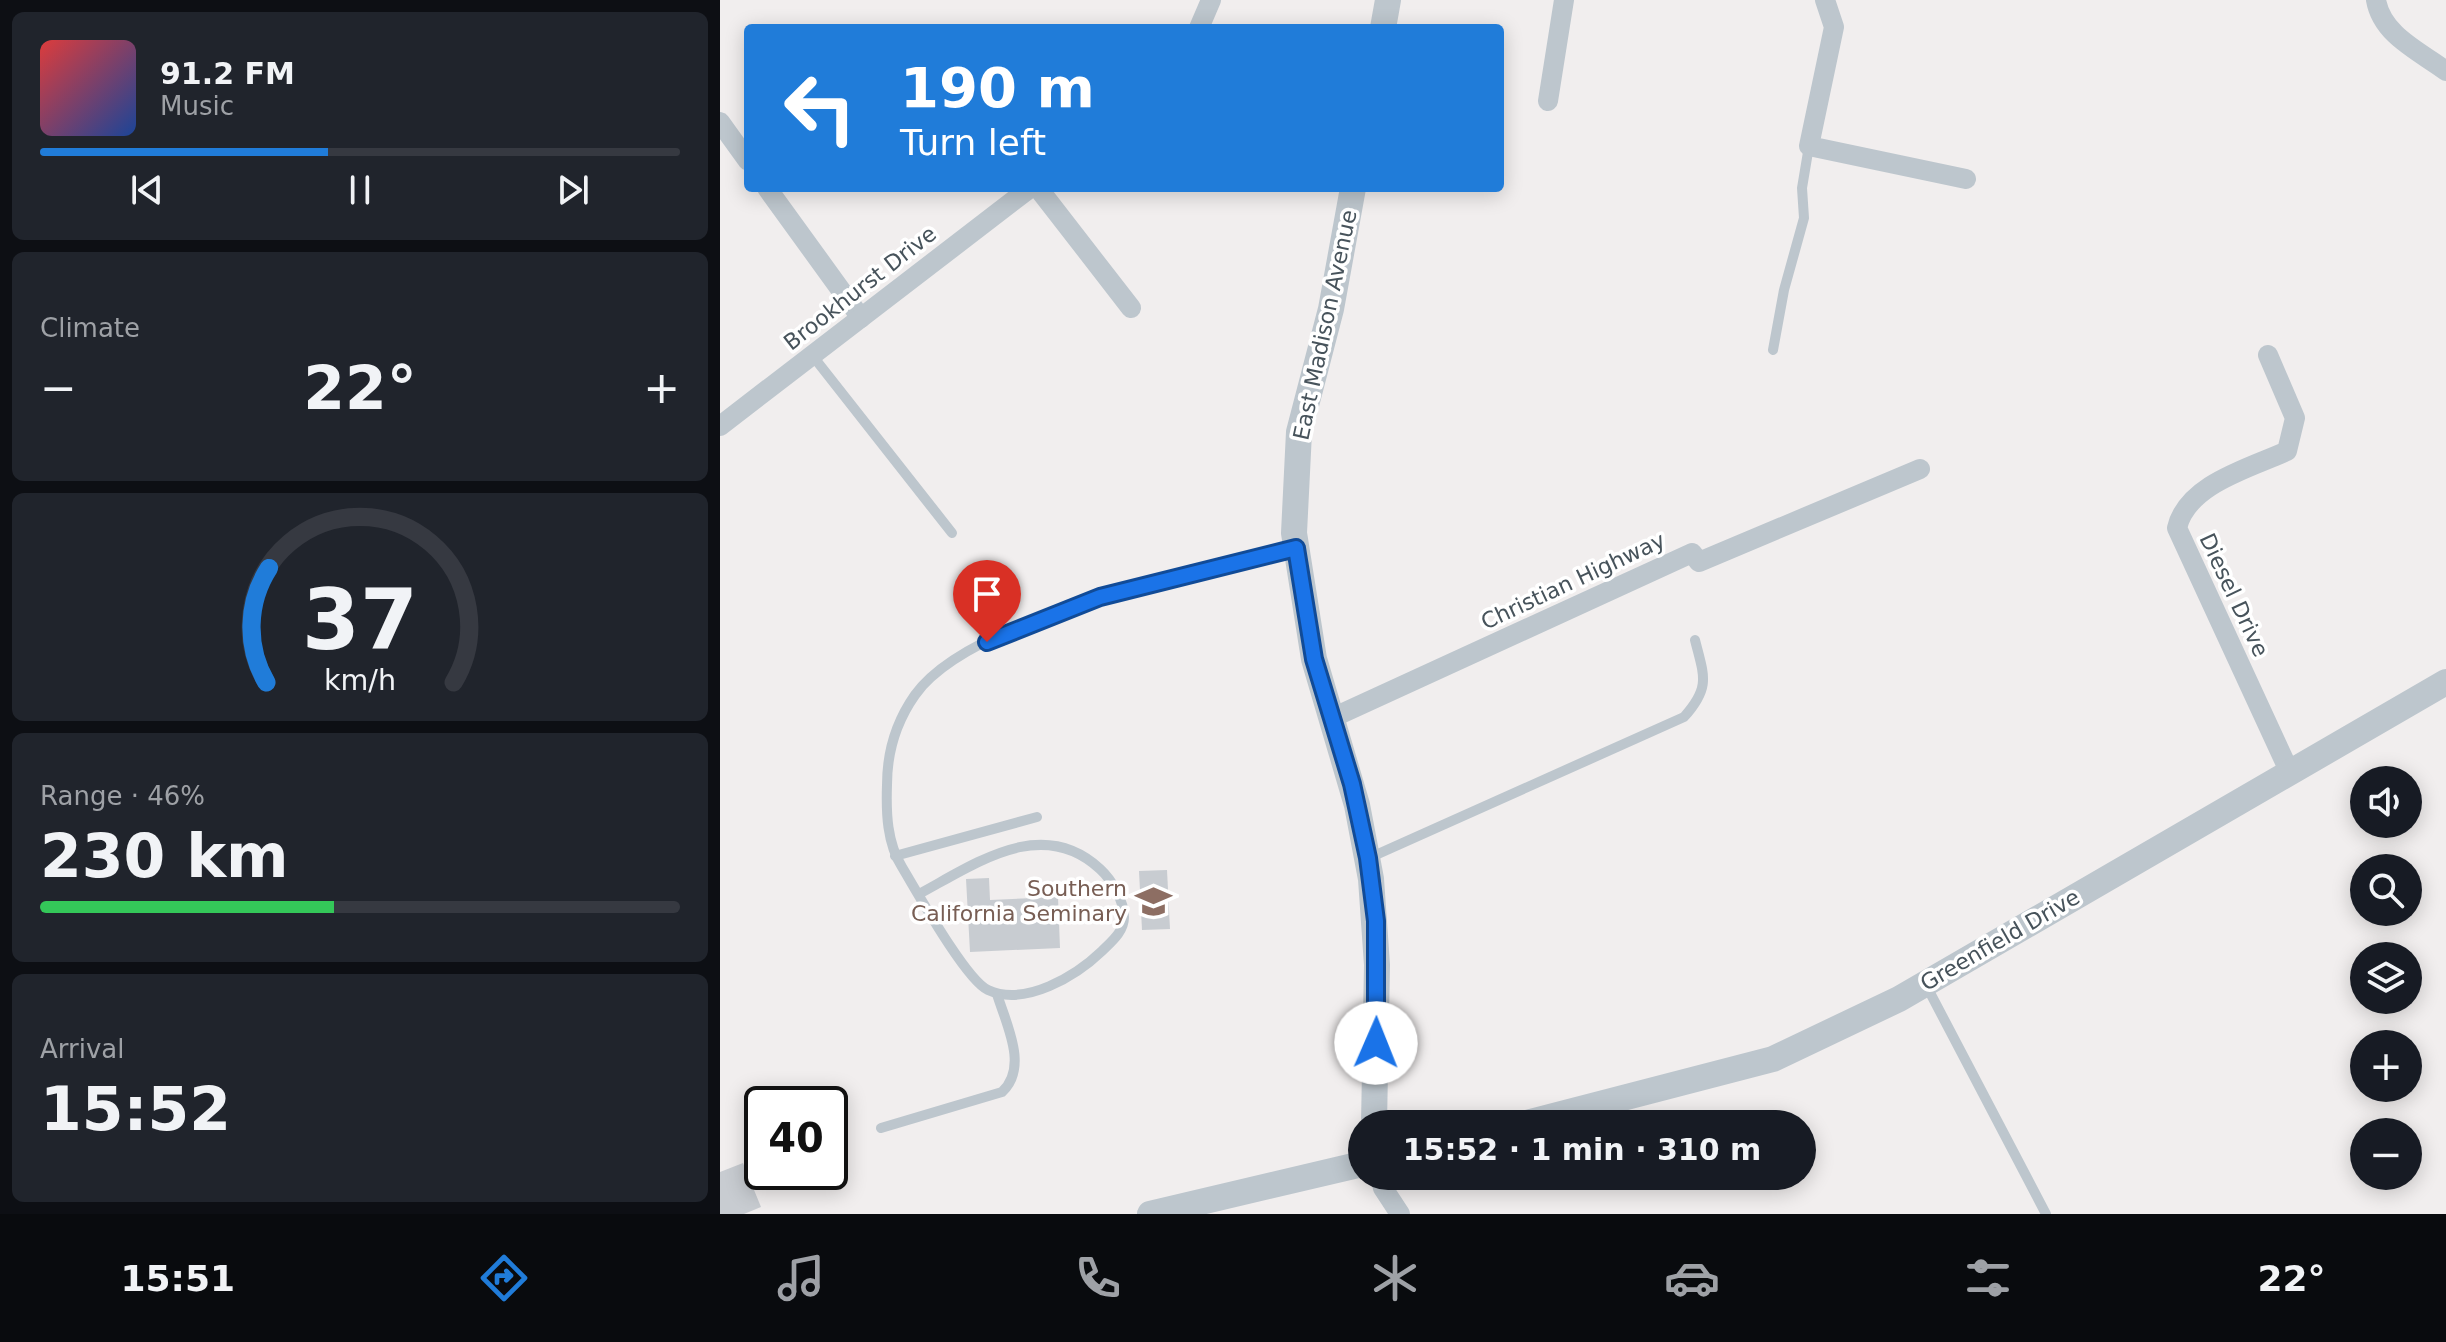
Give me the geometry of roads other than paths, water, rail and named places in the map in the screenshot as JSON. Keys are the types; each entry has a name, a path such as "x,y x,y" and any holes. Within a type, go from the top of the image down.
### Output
{"street":[{"path":"1201,24 1211,0"},
{"path":"1384,24 1388,0"},
{"path":"1548,101 1564,0"},
{"path":"1825,0 1834,27 1809,146 1966,179"},
{"path":"2376,0 2378,15 2386,28 2446,71"},
{"path":"720,122 744,155"},
{"path":"770,192 861,318"},
{"name":"Brookhurst Drive","path":"720,426 1025,192"},
{"path":"1041,192 1131,308"},
{"name":"East Madison Avenue","path":"1352,192 1331,309 1299,432 1296,548 1314,659 1357,805 1368,858 1377,965 1374,1110"},
{"name":"Diesel Drive","path":"2268,355 2295,418 2287,451 2199,492 2184,508 2177,528 2290,773"},
{"name":"Christian Highway","path":"1332,718 1692,553 1699,562 1920,469"},
{"name":"Greenfield Drive","path":"1577,1110 1773,1059 1925,984 2446,682"},
{"path":"1150,1214 1348,1167"},
{"path":"1384,1190 1400,1214"}],"lane":[{"path":"1773,350 1784,290 1804,218 1802,188 1809,146"},
{"path":"812,355 952,533"},
{"path":"919,894 992,855 1023,845 1040,844 1075,851 1104,873 1122,904 1124,917 1115,939 1066,981 1034,990 997,994 983,988 971,976 919,894 895,856 886,804 887,762 895,731 916,693 949,663 987,642 1100,597 1296,548"},
{"path":"1368,858 1684,717 1698,701 1705,679 1695,640"},
{"path":"895,856 1037,817"},
{"path":"1925,984 2046,1214"},
{"path":"881,1128 1002,1092 1010,1084 1015,1073 1016,1057 997,994"}],"place":[{"name":"Southern California Seminary","path":"1153,901"}]}
